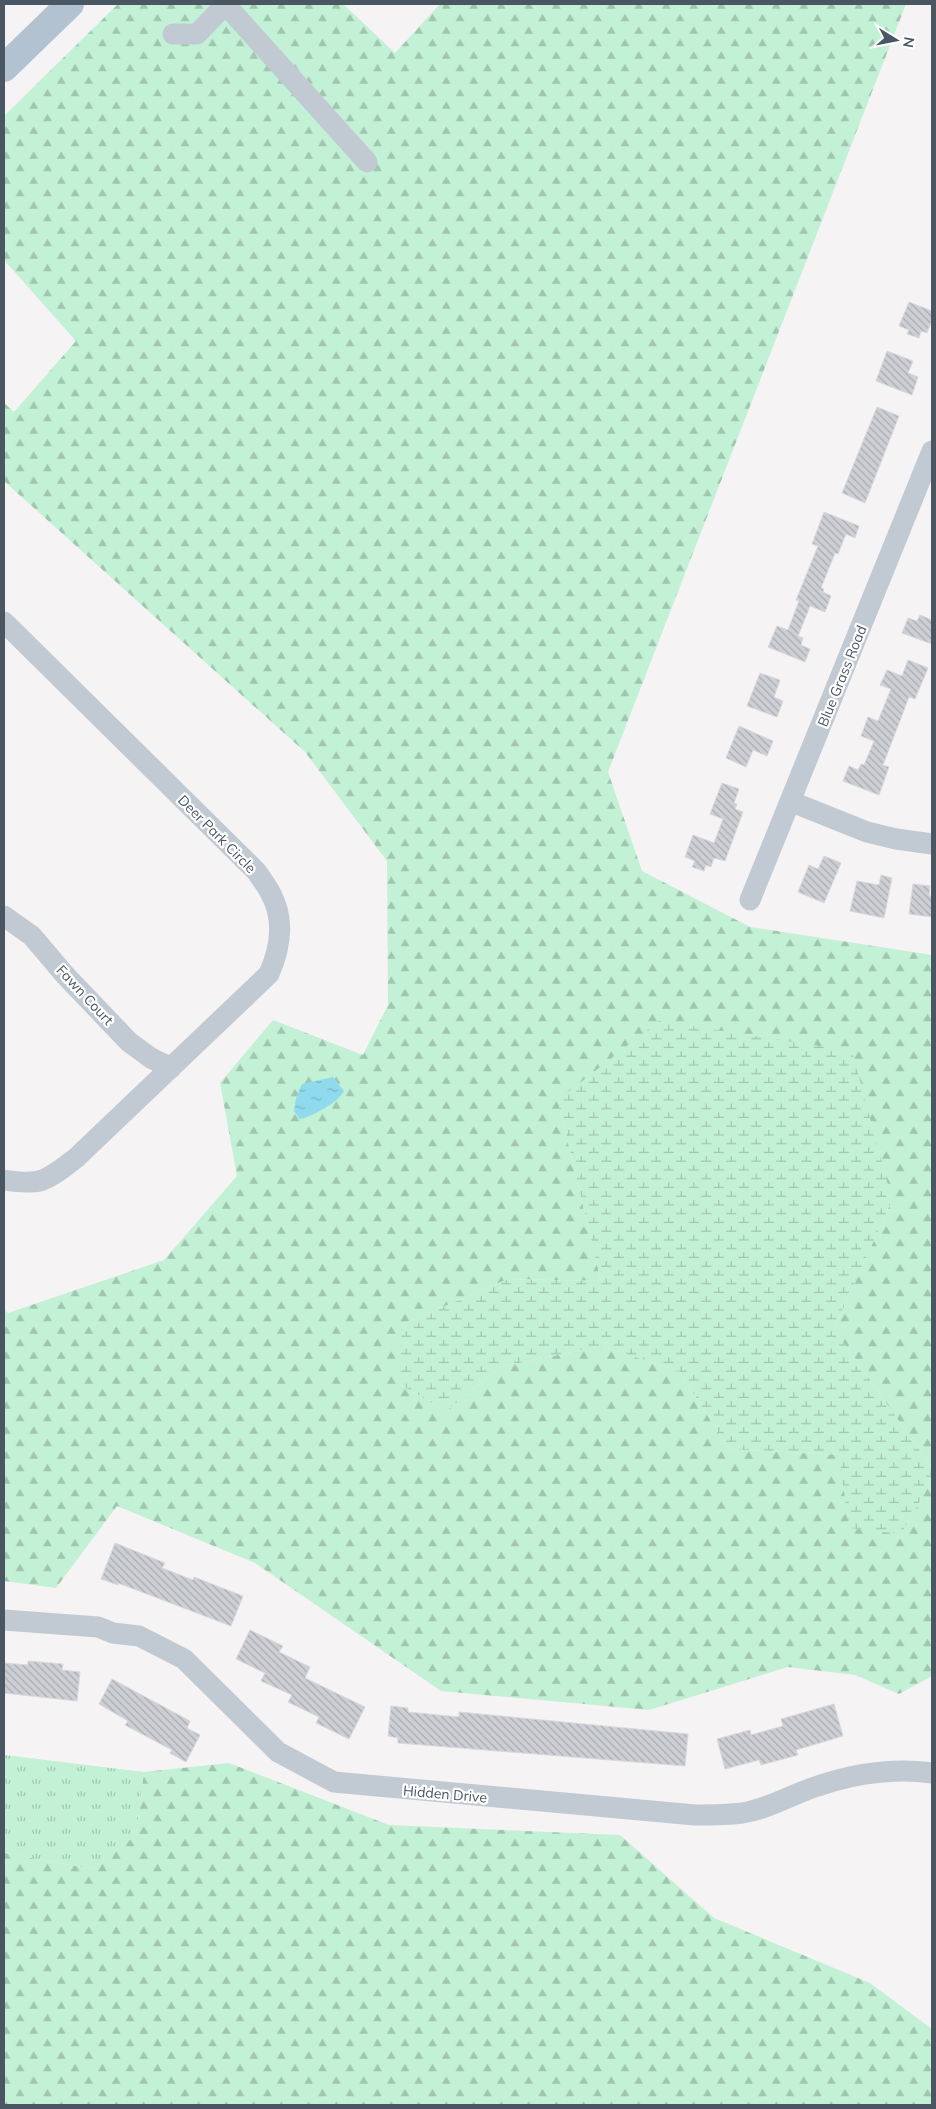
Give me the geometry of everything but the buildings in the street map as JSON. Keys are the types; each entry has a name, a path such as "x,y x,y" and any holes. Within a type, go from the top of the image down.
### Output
{"main road":[{"path":"4,68 70,4"}],"street":[{"path":"173,34 197,34 226,4 367,162"},
{"name":"Blue Grass Road","path":"750,900 792,802 932,451"},
{"name":"Deer Park Circle","path":"4,622 256,871 272,895 280,923 278,955 269,974 76,1158 57,1173 39,1182 26,1183 4,1180"},
{"path":"792,802 866,832 896,839 932,844"},
{"name":"Fawn Court","path":"4,916 32,936 65,975 129,1042 151,1058 171,1068"},
{"name":"Hidden Drive","path":"4,1620 98,1627 114,1633 139,1636 184,1659 278,1752 334,1782 548,1803 710,1815 743,1813 790,1798 816,1786 846,1778 914,1771 932,1773"}],"green space":[{"path":"118,4 343,4 395,53 440,4 906,4 608,772 642,871 750,927 932,955 932,1468 834,1329 892,1200 558,1100 601,1281 508,1279 401,1325 401,1385 446,1411 500,1367 601,1346 679,1371 729,1449 839,1455 901,1534 932,1480 932,1676 899,1694 855,1675 788,1667 649,1710 441,1691 255,1563 117,1506 56,1588 4,1581 4,1310 8,1313 164,1260 237,1176 220,1083 273,1020 363,1055 388,1005 387,861 305,752 4,481 4,403 14,412 76,341 4,260 4,116"},
{"path":"659,1021 852,1051 892,1200 834,1329 932,1468 932,1480 901,1534 849,1528 839,1455 729,1449 679,1371 601,1346 500,1367 446,1411 401,1385 401,1325 508,1279 601,1281 558,1100"},
{"path":"4,1755 144,1772 136,1835 93,1869 4,1853"},
{"path":"229,1763 389,1825 620,1835 714,1918 870,1983 932,2029 932,2105 4,2105 4,1853 93,1869 136,1835 144,1772"}],"water":[{"path":"333,1077 344,1091 341,1095 337,1100 324,1108 300,1119 294,1111 296,1098 302,1084"}]}
